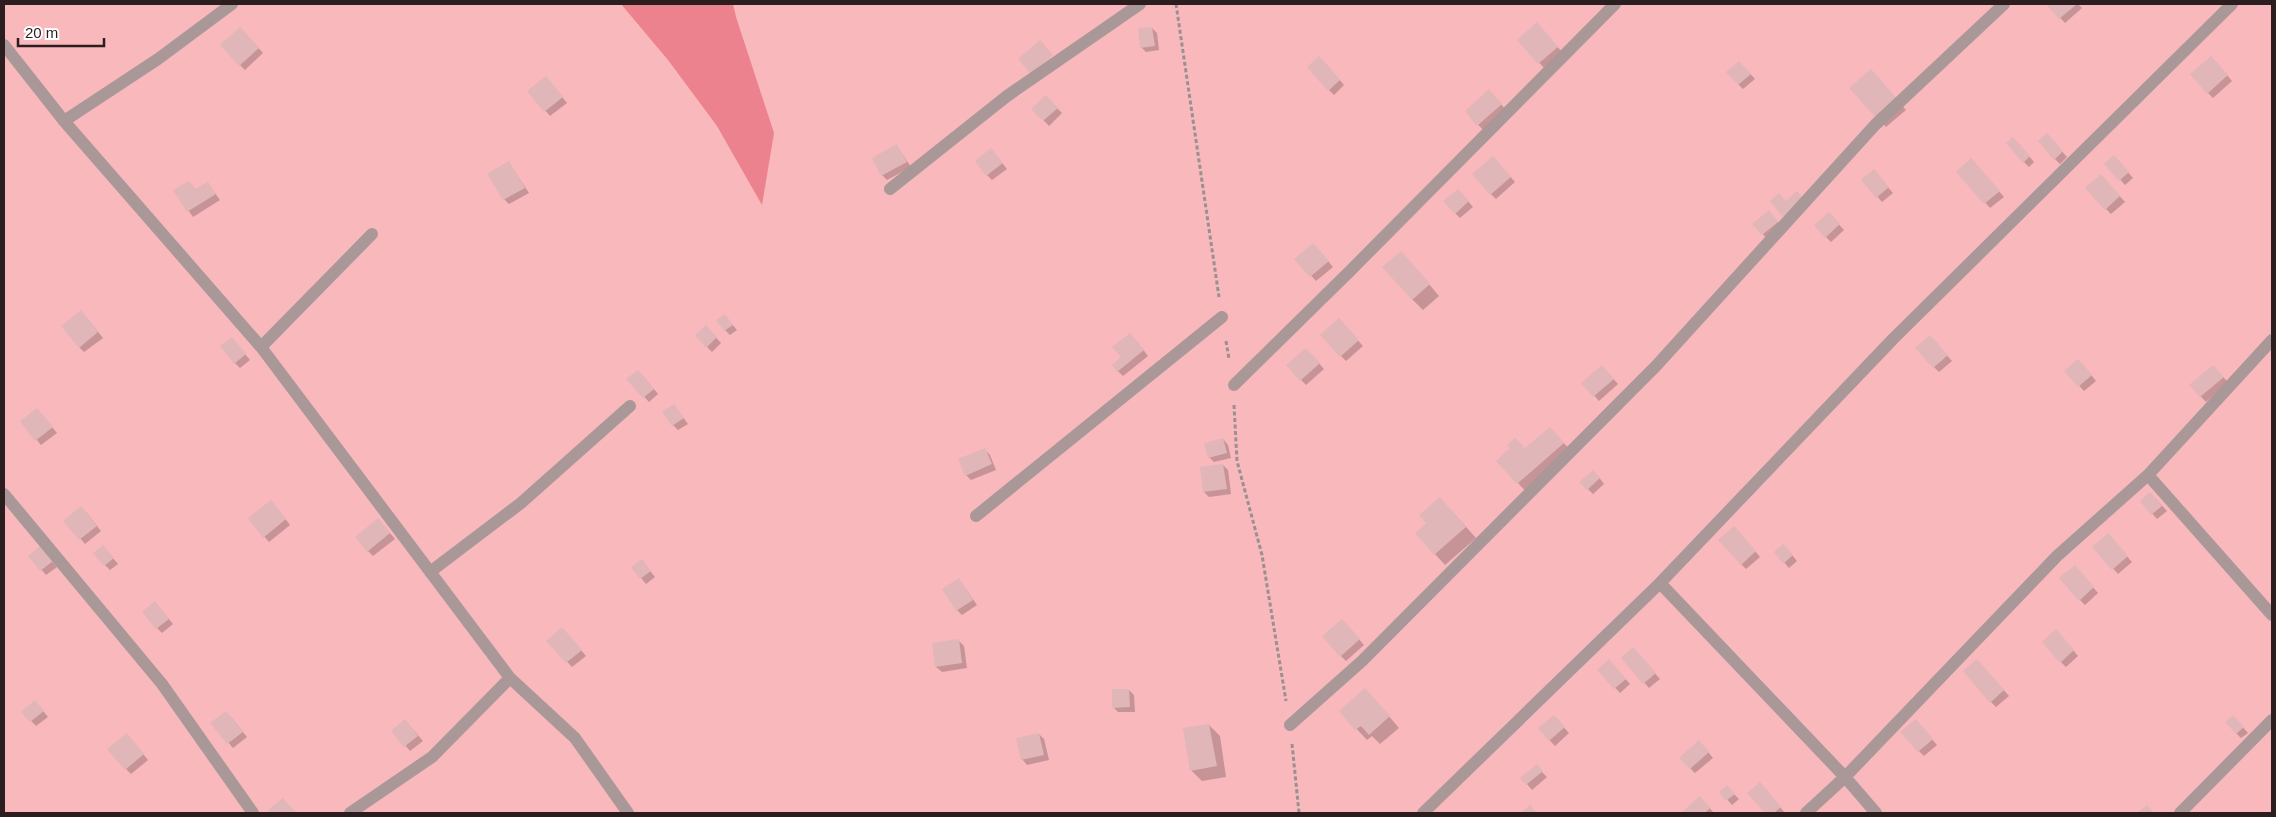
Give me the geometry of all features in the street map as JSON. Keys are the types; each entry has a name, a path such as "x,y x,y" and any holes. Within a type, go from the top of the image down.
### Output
{"lane":[{"path":"64,121 158,59 232,4"},
{"path":"890,189 1007,96 1140,4"},
{"path":"1234,385 1615,4"},
{"path":"1290,725 1362,661 1656,366 1875,125 2004,4"},
{"path":"1423,813 1660,583 1893,339 2232,4"},
{"path":"4,45 64,121 261,347 510,678 575,738 628,813"},
{"path":"261,347 372,234"},
{"path":"976,516 1222,317"},
{"path":"1806,813 1846,777 2057,556 2148,474 2272,340"},
{"path":"430,572 521,503 630,406"},
{"path":"2148,474 2272,615"},
{"path":"4,494 162,684 253,813"},
{"path":"1660,583 1846,777 1876,813"},
{"path":"350,813 432,757 510,678"},
{"path":"2180,813 2272,720"}],"path":[{"path":"1176,4 1222,317 1234,385 1237,461 1262,556 1290,725 1299,813"}],"shaded area":[{"path":"4,4 2272,4 2272,813 4,813"},
{"path":"621,4 733,4 774,133 762,205 717,126 668,60"}],"building":[{"path":"2046,4 2077,4 2059,19"},
{"path":"1537,22 1558,47 1538,64 1517,40"},
{"path":"240,27 259,48 239,66 220,45"},
{"path":"1152,27 1155,46 1140,48 1138,28"},
{"path":"1040,40 1053,55 1031,74 1018,59"},
{"path":"1319,56 1340,80 1328,91 1307,67"},
{"path":"2211,56 2228,75 2207,94 2190,74"},
{"path":"1739,61 1751,74 1738,85 1726,72"},
{"path":"1871,69 1896,98 1875,117 1849,88"},
{"path":"546,76 563,97 544,112 527,91"},
{"path":"1489,89 1502,104 1477,126 1465,111"},
{"path":"1046,95 1058,108 1043,121 1031,109"},
{"path":"2047,133 2063,151 2054,160 2038,141"},
{"path":"2013,137 2030,156 2023,163 2006,143"},
{"path":"897,144 907,162 881,176 872,158"},
{"path":"991,148 1003,163 986,176 975,161"},
{"path":"2114,155 2129,172 2119,181 2104,164"},
{"path":"1493,156 1511,177 1490,195 1472,174"},
{"path":"1971,158 2000,191 1984,204 1956,172"},
{"path":"509,161 525,188 503,200 487,174"},
{"path":"1874,169 1889,187 1876,198 1861,180"},
{"path":"2101,174 2120,196 2105,210 2085,188"},
{"path":"189,181 195,189 208,182 216,194 187,212 173,190"},
{"path":"1458,189 1469,201 1455,214 1443,201"},
{"path":"1797,191 1803,199 1783,217 1770,201 1779,193 1786,201"},
{"path":"1769,210 1778,222 1762,235 1752,224"},
{"path":"1829,212 1840,224 1825,238 1814,225"},
{"path":"1313,243 1329,261 1310,277 1294,259"},
{"path":"1401,251 1430,284 1412,300 1382,267"},
{"path":"81,310 98,332 79,348 61,326"},
{"path":"725,314 733,325 724,331 716,320"},
{"path":"1339,318 1359,340 1340,357 1320,335"},
{"path":"706,325 717,337 706,348 695,335"},
{"path":"1130,333 1144,350 1117,372 1112,365 1121,357 1112,347"},
{"path":"1930,335 1948,355 1933,368 1915,348"},
{"path":"232,337 246,354 234,364 220,346"},
{"path":"1306,348 1320,363 1300,381 1286,365"},
{"path":"2078,359 2092,375 2078,387 2064,371"},
{"path":"1602,365 1614,379 1593,397 1581,383"},
{"path":"2213,365 2224,377 2200,397 2189,385"},
{"path":"638,370 654,389 643,398 626,379"},
{"path":"674,404 684,418 672,426 662,412"},
{"path":"37,408 53,427 35,441 20,421"},
{"path":"1550,427 1564,443 1517,484 1496,461 1510,448 1507,445 1515,438 1525,448"},
{"path":"1223,438 1227,453 1208,458 1204,443"},
{"path":"985,448 992,464 965,476 958,459"},
{"path":"1223,464 1227,489 1203,492 1200,467"},
{"path":"1593,470 1600,478 1587,490 1579,482"},
{"path":"2150,492 2162,506 2151,515 2140,501"},
{"path":"1440,497 1466,527 1434,555 1415,533 1426,523 1419,515"},
{"path":"271,500 286,519 263,538 248,518"},
{"path":"81,506 97,526 79,540 63,521"},
{"path":"378,518 390,533 367,552 355,537"},
{"path":"1734,526 1756,551 1741,565 1718,540"},
{"path":"2108,533 2128,556 2112,570 2092,547"},
{"path":"1783,544 1793,555 1783,564 1774,552"},
{"path":"103,545 114,558 104,566 93,553"},
{"path":"40,546 53,561 40,571 28,556"},
{"path":"642,559 651,571 640,579 631,567"},
{"path":"2075,565 2094,587 2079,601 2059,578"},
{"path":"959,578 973,600 956,611 942,589"},
{"path":"155,601 169,619 156,629 142,612"},
{"path":"1342,619 1360,639 1340,657 1322,636"},
{"path":"562,627 582,650 566,663 546,641"},
{"path":"2056,629 2074,650 2060,663 2042,642"},
{"path":"959,639 962,663 935,667 932,643"},
{"path":"1633,647 1656,673 1643,684 1621,658"},
{"path":"1609,659 1626,679 1614,689 1597,670"},
{"path":"1977,659 2004,690 1990,703 1963,671"},
{"path":"1365,688 1390,716 1369,735 1361,726 1355,730 1339,711"},
{"path":"1112,689 1129,689 1130,707 1112,708"},
{"path":"35,700 44,711 30,722 21,712"},
{"path":"226,711 243,732 227,744 210,723"},
{"path":"1554,715 1565,727 1549,741 1538,728"},
{"path":"2233,715 2244,727 2236,734 2225,722"},
{"path":"405,719 418,736 404,747 391,731"},
{"path":"1916,719 1933,739 1918,752 1900,732"},
{"path":"1209,724 1217,766 1190,771 1183,728"},
{"path":"127,733 144,754 125,770 107,749"},
{"path":"1039,733 1044,755 1021,760 1016,738"},
{"path":"1699,740 1709,752 1690,769 1679,758"},
{"path":"1537,764 1543,771 1526,785 1520,778"},
{"path":"1760,782 1781,807 1774,813 1765,813 1747,793"},
{"path":"1727,785 1735,794 1726,801 1719,792"},
{"path":"1700,796 1710,808 1705,813 1685,813 1683,811"},
{"path":"283,798 296,813 271,813 268,810"},
{"path":"1530,805 1537,813 1521,813"},
{"path":"2147,805 2154,813 2137,813"}]}
